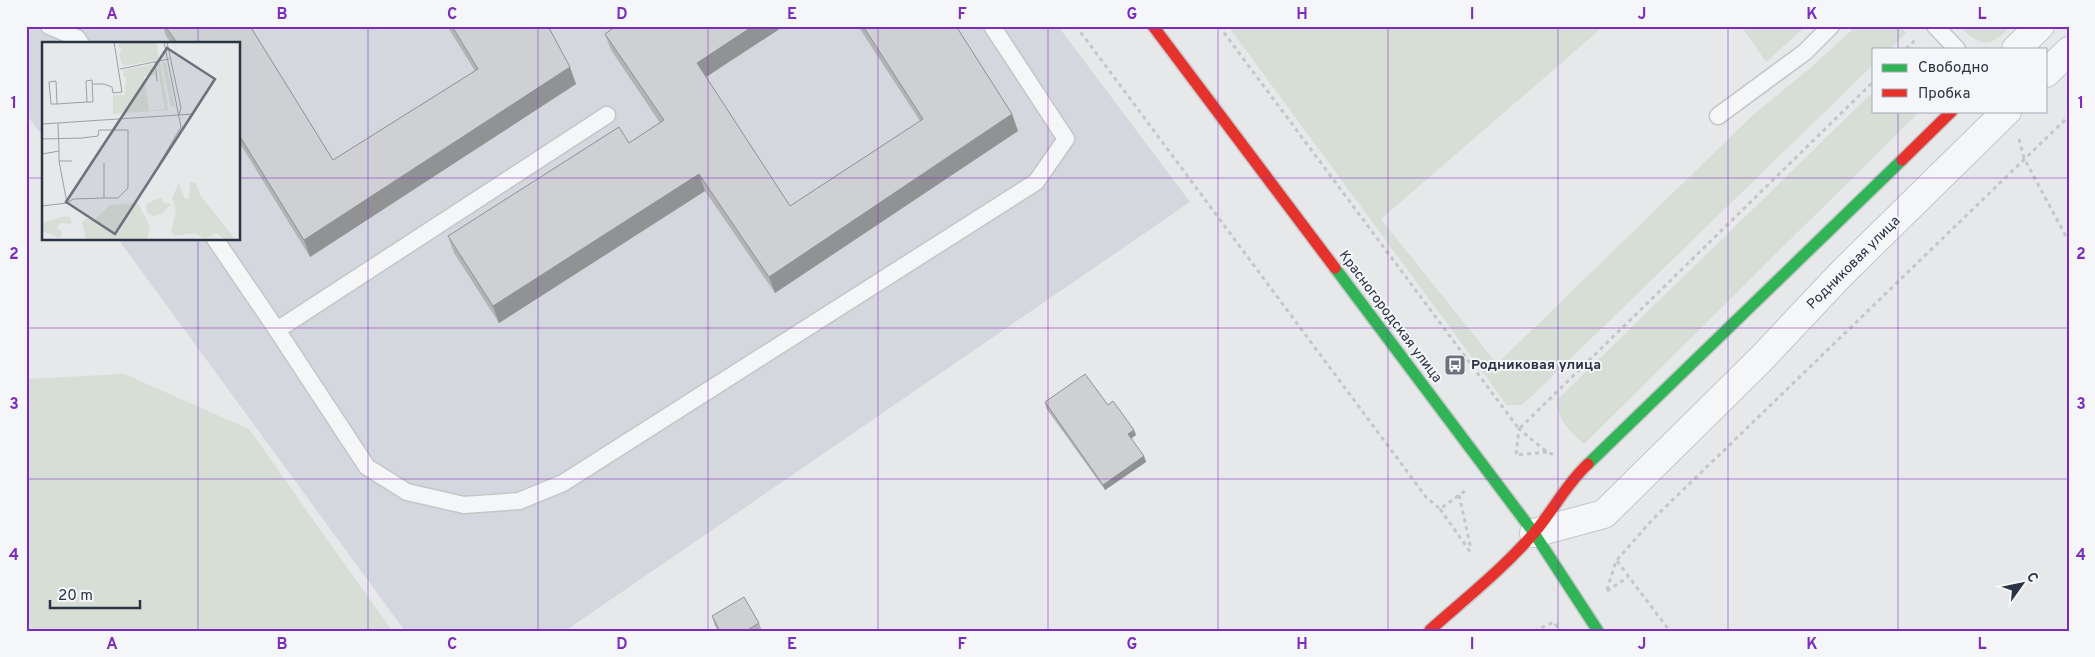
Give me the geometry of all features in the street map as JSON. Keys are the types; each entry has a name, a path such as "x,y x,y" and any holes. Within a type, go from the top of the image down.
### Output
{"street":[{"name":"Красногородская улица","path":"1153,26 1534,533 1598,631"},
{"path":"2017,48 2040,26"},
{"path":"2048,71 2069,51"},
{"name":"Родниковая улица","path":"1429,630 1479,587 1534,533 1576,476 1951,112"},
{"name":"Родниковая улица","path":"1534,533 1604,514 1762,359 1842,273 2012,121"}],"lane":[{"path":"49,26 77,36"},
{"path":"215,240 277,330 367,467 407,492 464,505 519,501 563,483 1036,182 1066,138 992,26"},
{"path":"1718,116 1805,52 1831,26"},
{"path":"1935,26 1956,48"},
{"path":"277,330 607,115"}],"path":[{"path":"1076,26 1426,498 1440,509 1471,552"},
{"path":"1219,26 1519,429 1556,456"},
{"path":"1548,452 1516,455 1519,429 1872,83"},
{"path":"1628,577 1607,591 1616,561 1652,520 2069,116"},
{"path":"2012,121 2024,158 2069,242"},
{"path":"1440,509 1469,488"},
{"path":"1459,495 1471,552"},
{"path":"1466,558 1471,552"},
{"path":"1616,561 1668,630"},
{"path":"1534,631 1554,622 1560,631"}],"shaded area":[{"path":"26,26 1058,26 1190,202 565,631 405,631 119,240 240,240 240,42 42,42 42,135 26,114"},
{"path":"1228,26 1604,26 1381,219 1497,364 1752,116 1815,64 1856,26 1900,26 1906,33 1891,48 1872,48 1872,66 1531,397 1521,405 1507,405"},
{"path":"1741,26 1806,26 1766,62"},
{"path":"1959,26 2012,26 1997,39 1985,42 1974,38"},
{"path":"1872,93 1872,112 1919,112 1584,444 1562,420 1557,400"},
{"path":"124,374 249,429 392,631 26,631 26,379"}],"building":[{"path":"165,26 250,26 333,160 478,69 452,26 548,26 570,67 304,240 240,137 240,42 177,42"},
{"path":"616,26 753,26 697,63 790,206 923,119 863,26 956,26 1012,114 769,277 699,174 493,306 448,236 619,127 629,143 664,120 605,34"},
{"path":"1085,374 1108,405 1113,401 1134,430 1128,434 1144,456 1103,485 1045,402"},
{"path":"744,597 759,623 746,631 720,631 712,616"}],"traffic: fast":[{"path":"1588,464 1902,160"},
{"path":"1335,268 1534,533 1598,631"}],"traffic: jam":[{"path":"1153,26 1335,268"},
{"path":"1902,160 1951,112"},
{"path":"1430,630 1510,559 1541,525 1573,480 1588,464"}],"place":[{"name":"Родниковая улица","path":"1455,365"}]}
